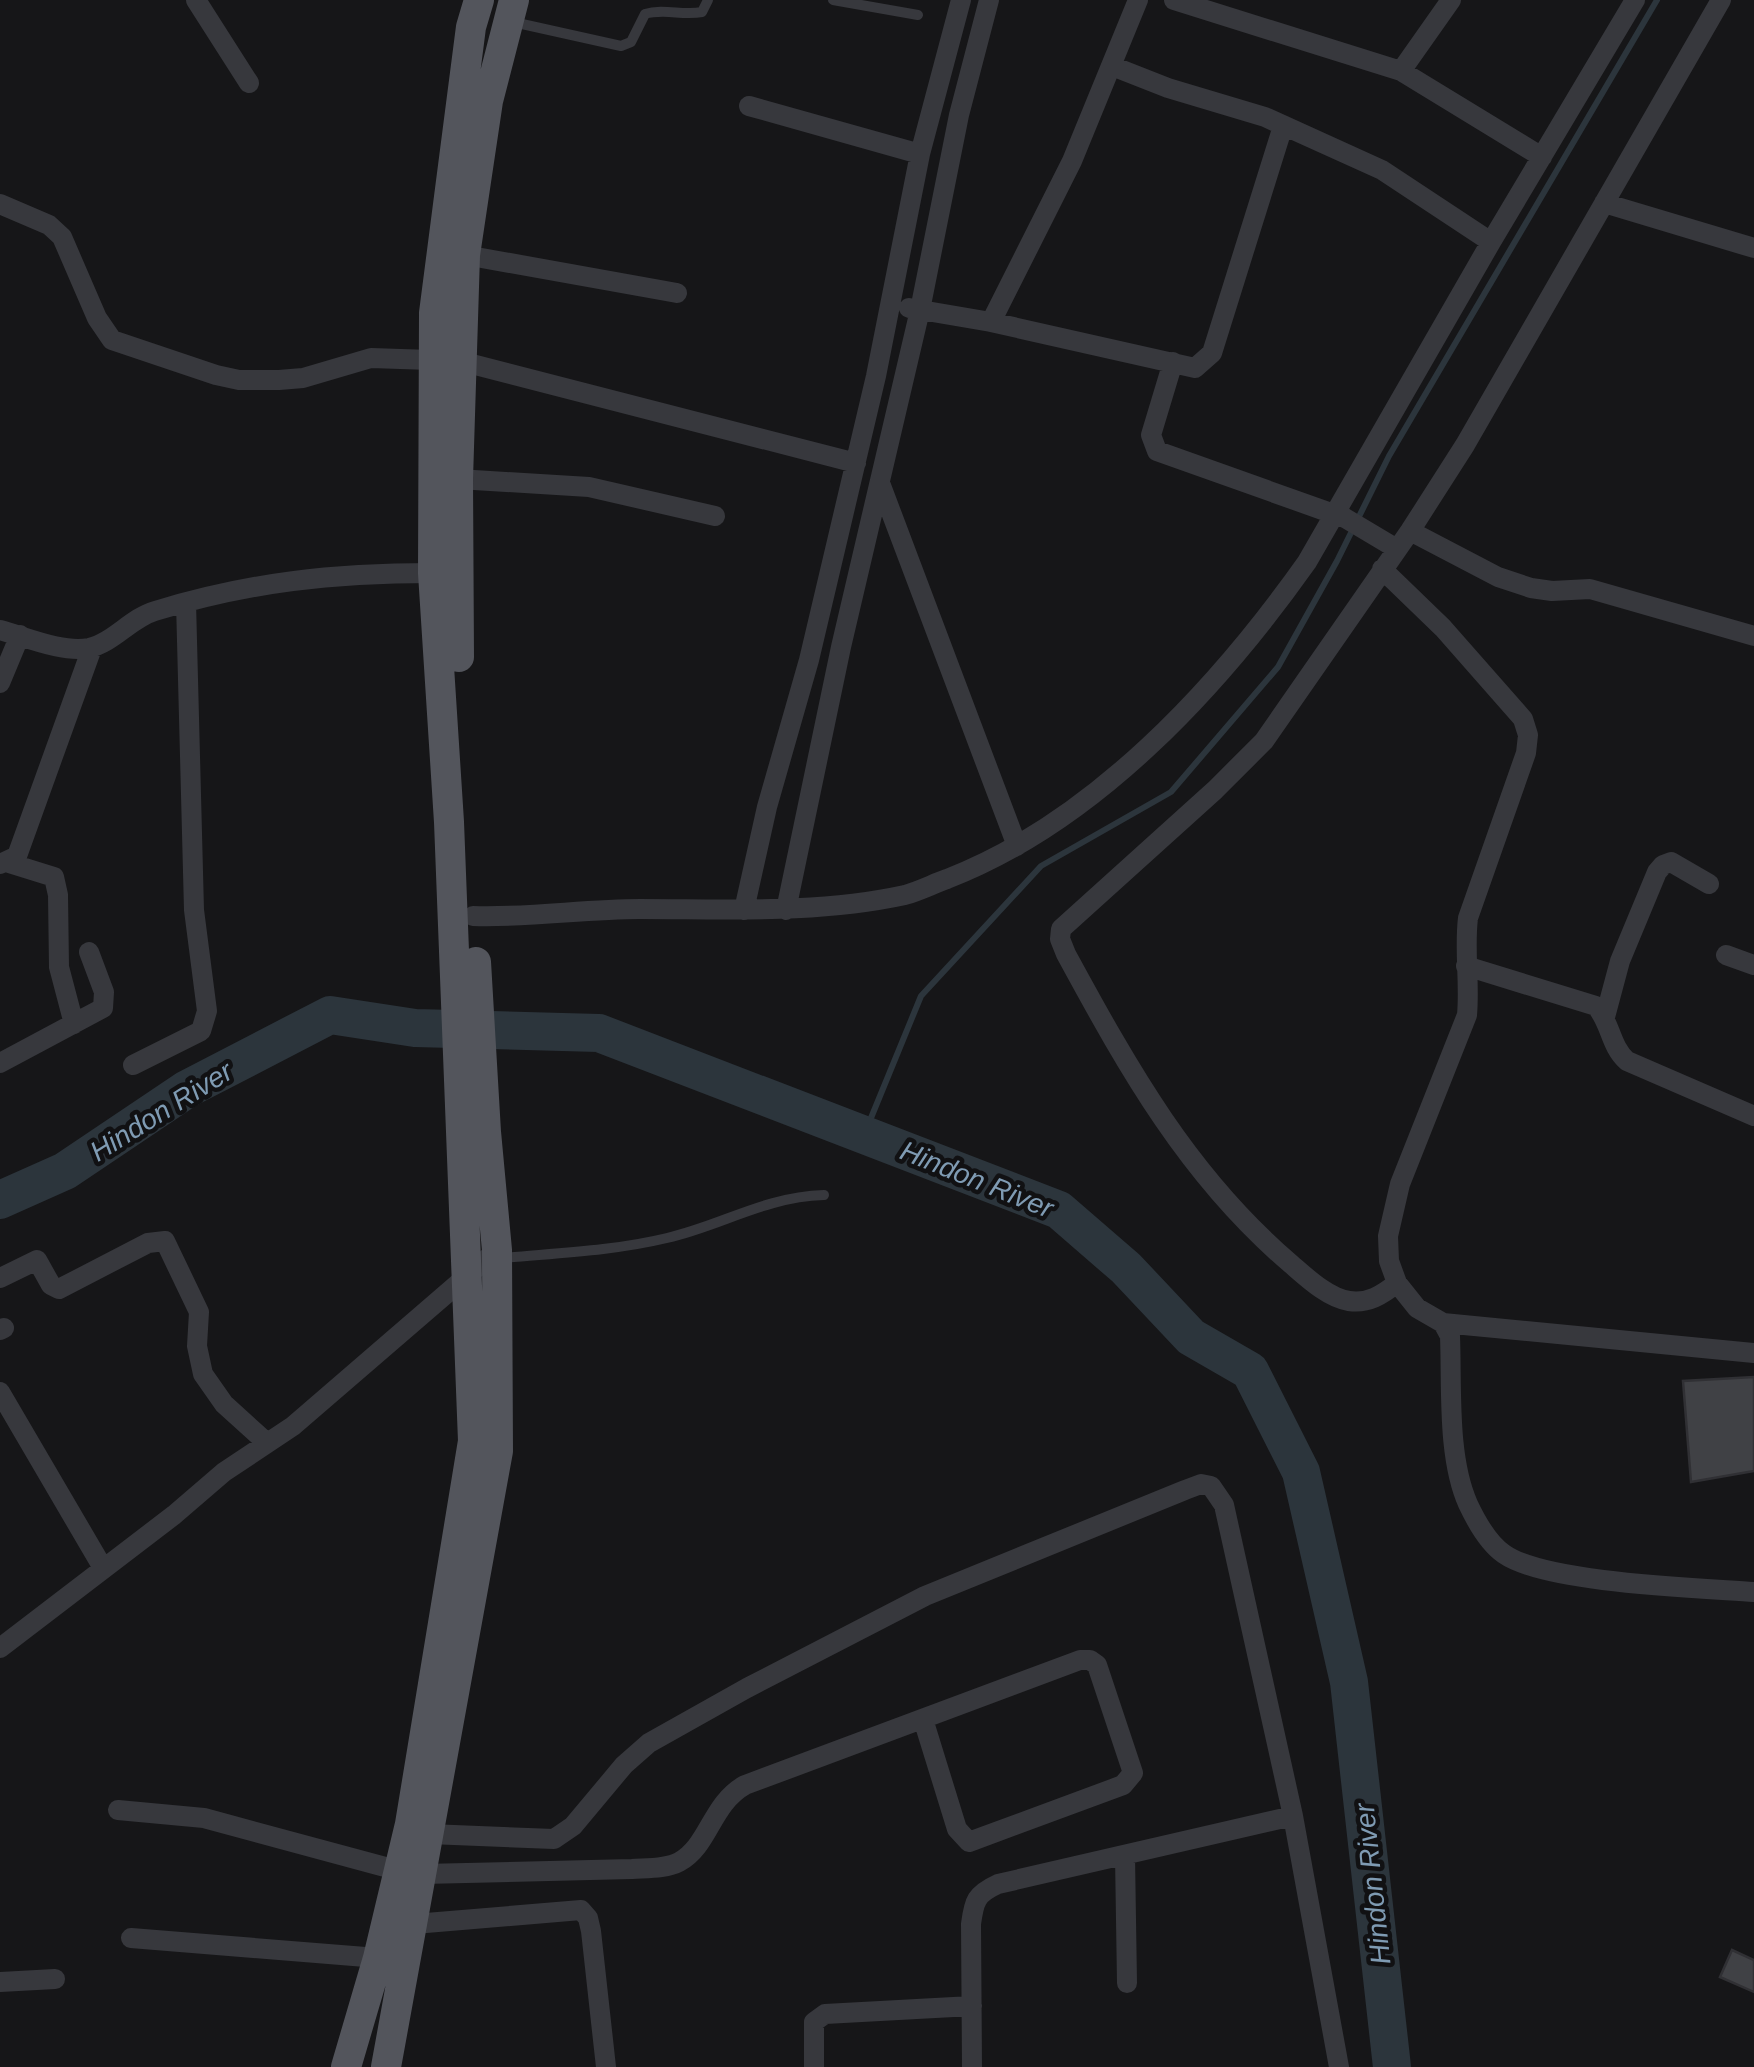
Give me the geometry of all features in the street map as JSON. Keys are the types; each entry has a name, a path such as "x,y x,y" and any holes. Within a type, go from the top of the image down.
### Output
{"main road":[{"path":"346,2067 378,1958 429,1834 498,1451 484,1333 469,1272 474,1133 467,921 449,652 458,479 446,360 434,314 470,27 479,0"},
{"path":"449,652 433,572 446,360 488,101 512,10"},
{"path":"386,2067 414,1924 410,1824 473,1441 497,1254 474,1133"}],"street":[{"path":"196,0 249,82"},
{"path":"764,910 880,481 920,154 968,17 990,0"},
{"path":"990,322 1072,161 1138,0"},
{"path":"1174,0 1217,6 1400,71 1542,157"},
{"path":"1400,71 1450,0"},
{"path":"467,921 635,909 842,906 910,894 993,861 1118,774 1277,604 1339,516 1491,242 1635,0"},
{"path":"1398,1284 1365,1302 1345,1301 1300,1272 1267,1244 1196,1168 1169,1132 1122,1058 1060,940 1061,928 1264,742 1464,446 1721,0"},
{"path":"764,910 766,808 809,660 856,463 959,115 968,17"},
{"path":"1112,66 1168,88 1238,107 1382,170 1491,242"},
{"path":"749,106 920,154"},
{"path":"904,307 1195,368 1212,353 1283,126"},
{"path":"1604,203 1754,248"},
{"path":"0,204 49,225 62,237 104,331 122,345 216,375 260,381 303,378 371,358 446,360 856,463"},
{"path":"465,255 677,293"},
{"path":"1173,362 1150,435 1157,452 1531,588 1590,589 1753,632"},
{"path":"458,479 589,487 715,516"},
{"path":"880,481 1017,846"},
{"path":"1382,569 1443,628 1523,719 1528,734 1526,753 1468,918 1467,1015 1400,1184 1388,1236 1389,1261 1398,1284 1418,1308 1443,1323 1754,1354"},
{"path":"0,683 10,632 74,649 92,648 148,613 186,602 322,575 433,572"},
{"path":"132,1065 201,1030 207,1012 194,910 186,602"},
{"path":"4,863 17,856 32,820 92,648"},
{"path":"1605,1016 1620,961 1663,864 1671,862 1709,884"},
{"path":"4,863 46,872 56,884 59,967 74,1024"},
{"path":"0,1063 102,1008 104,1000 89,952"},
{"path":"1726,955 1754,965"},
{"path":"1466,966 1596,1006 1605,1016 1616,1052 1627,1061 1754,1116"},
{"path":"0,1278 36,1260 52,1286 59,1289 148,1242 165,1240 199,1312 197,1346 203,1374 224,1404 267,1442"},
{"path":"0,1648 314,1408 469,1272 497,1254"},
{"path":"1443,1323 1450,1336 1460,1476 1468,1503 1486,1536 1502,1553 1528,1566 1620,1581 1754,1592"},
{"path":"0,1392 103,1568"},
{"path":"429,1834 554,1839 574,1826 624,1764 649,1743 747,1688 925,1596 1201,1484 1212,1486 1224,1505 1293,1816 1339,2067"},
{"path":"118,1810 204,1818 411,1873 666,1866 681,1862 696,1846 716,1811 735,1790 1080,1660 1097,1665 1134,1773 1123,1784 968,1842 958,1829 923,1720"},
{"path":"972,2067 970,1924 974,1901 980,1892 998,1884 1293,1816"},
{"path":"1125,1856 1126,1983"},
{"path":"414,1924 582,1910 591,1931 606,2067"},
{"path":"131,1938 378,1958"},
{"path":"0,1982 55,1979"},
{"path":"814,2067 814,2022 826,2014 972,2006"}],"lane":[{"path":"512,10 621,46 631,42 645,14 694,14 702,12 708,0"},
{"path":"834,0 918,15"},
{"path":"497,1254 652,1241 704,1227 776,1200 824,1195"}],"building":[{"path":"1754,1377 1754,1471 1691,1482 1683,1381"},
{"path":"1732,1950 1754,1960 1754,1992 1720,1977"}],"waterway":[{"path":"864,1135 921,996 1041,866 1171,792 1278,667 1389,456 1657,0"},
{"name":"Hindon River","path":"0,1200 65,1171 187,1089 330,1015 415,1028 599,1033 1059,1210 1126,1268 1191,1337 1250,1371 1301,1472 1349,1682 1392,2067"}]}
